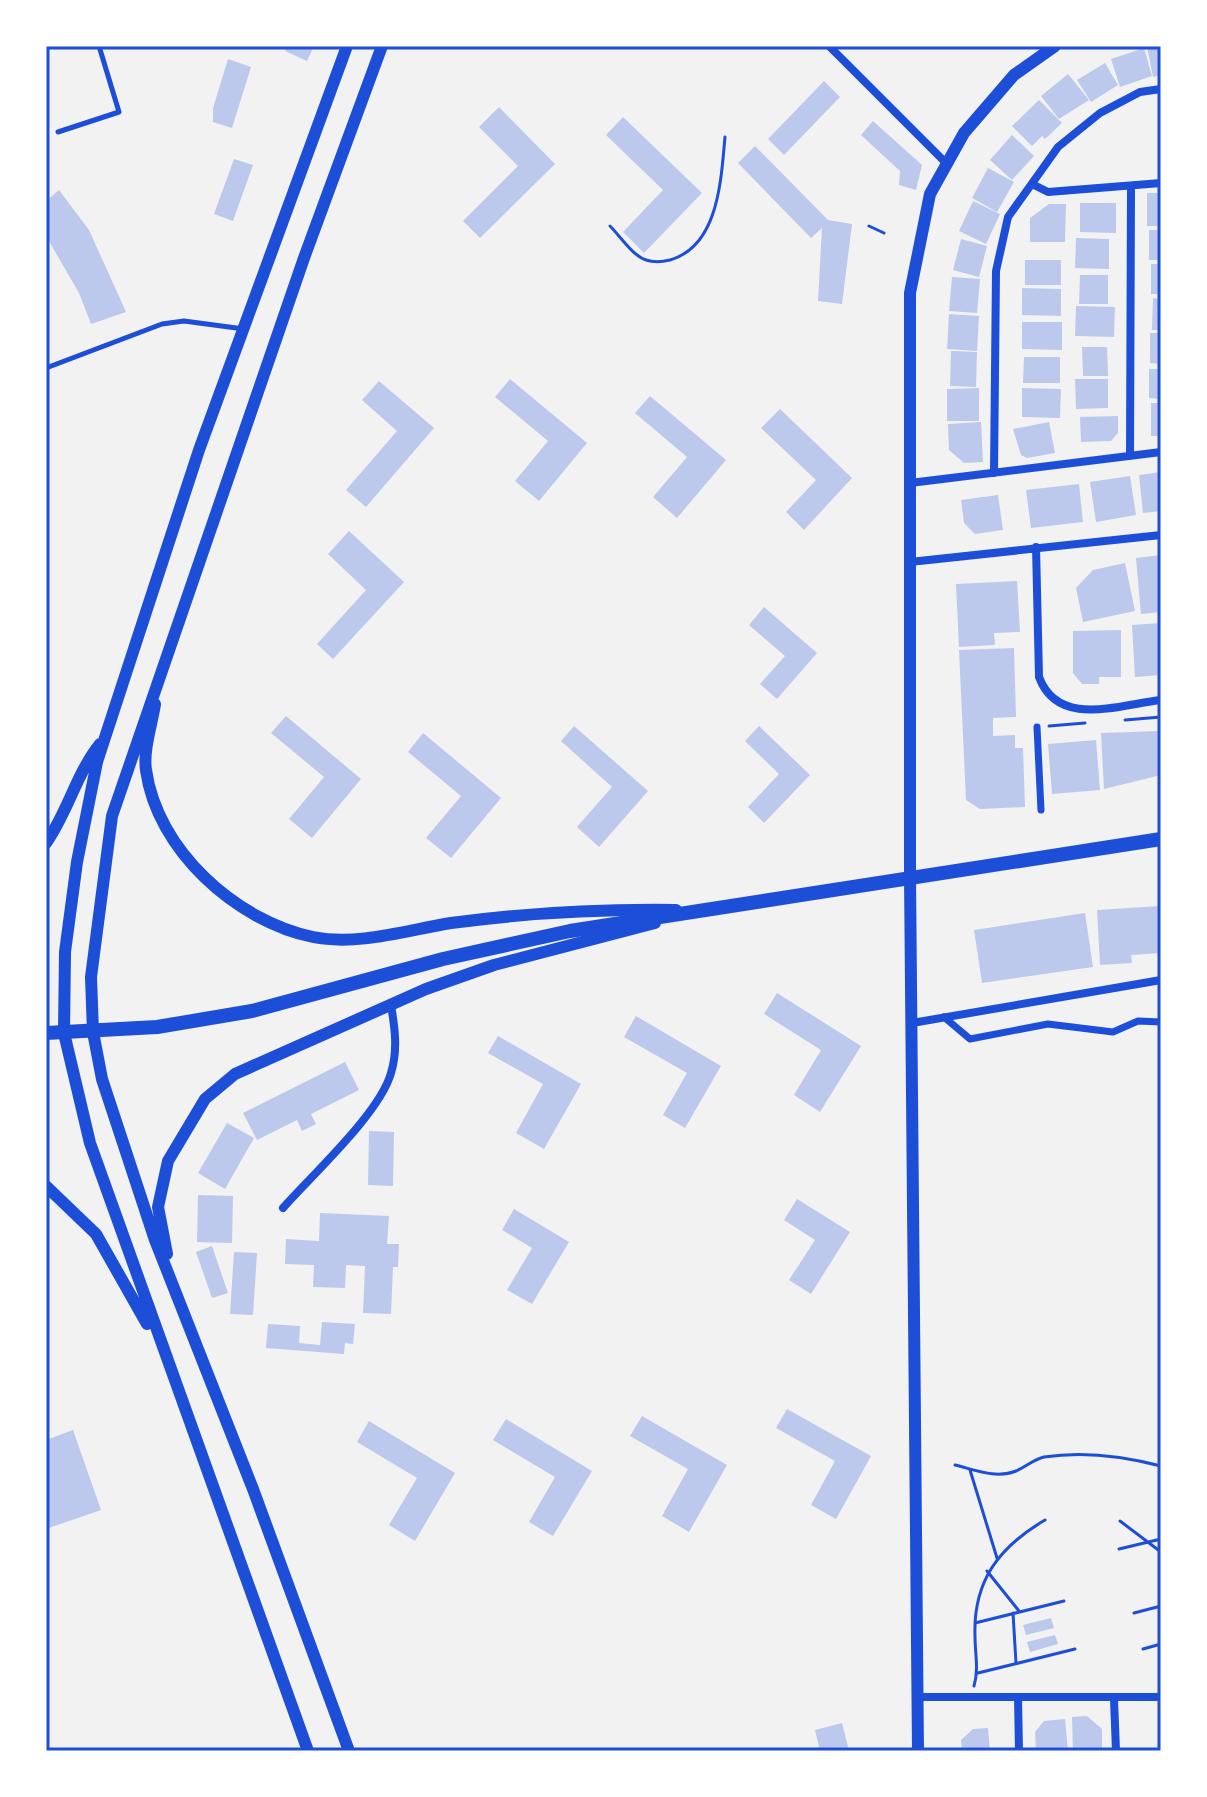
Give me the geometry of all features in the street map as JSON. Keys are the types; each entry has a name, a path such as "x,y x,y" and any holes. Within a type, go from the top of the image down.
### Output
{"main road":[{"path":"46,1033 157,1027 252,1011 443,959 570,931 1161,839"}],"street":[{"path":"308,1751 90,1143 64,1033 65,952 77,862 105,738 199,450 347,46"},
{"path":"349,1751 253,1489 171,1281 102,1079 93,1032 91,977 112,816 159,673 382,46"},
{"path":"829,46 947,164"},
{"path":"918,1751 910,876 910,293 930,194 964,133 1014,75 1055,46"},
{"path":"994,473 996,271 1008,217 1058,147 1100,113 1140,92 1161,89"},
{"path":"1032,184 1048,192 1161,183"},
{"path":"1130,456 1131,186"},
{"path":"910,483 1161,452"},
{"path":"910,562 1161,535"},
{"path":"1036,547 1039,677 1046,694 1058,705 1075,711 1161,700"},
{"path":"159,673 145,768 154,804 195,872 246,911 312,937 358,939 451,923 584,909 703,910"},
{"path":"1037,727 1041,810"},
{"path":"46,843 61,821 84,764 105,738"},
{"path":"171,1281 158,1207 168,1161 205,1099 235,1074 391,1005 494,965 703,910"},
{"path":"912,1023 1161,980"},
{"path":"283,1208 377,1102 391,1075 397,1042 391,1005"},
{"path":"944,1017 970,1039 1048,1024 1113,1032 1138,1021 1161,1022"},
{"path":"46,1186 96,1234 167,1361"},
{"path":"919,1697 1161,1697"},
{"path":"1018,1697 1019,1751"},
{"path":"1114,1699 1116,1751"}],"lane":[{"path":"58,132 119,112 99,46"},
{"path":"46,368 162,324 184,321 244,329"}],"path":[{"path":"610,226 643,260 660,263 686,256 705,233 715,204 725,137"},
{"path":"869,226 884,233"},
{"path":"955,1465 998,1475 1016,1471 1040,1458 1075,1455 1122,1456 1161,1466"},
{"path":"969,1468 997,1558"},
{"path":"970,1697 978,1673 975,1623 987,1571 1018,1536 1045,1520"},
{"path":"1120,1521 1151,1541 1161,1552"},
{"path":"1119,1549 1161,1539"},
{"path":"987,1571 1019,1611"},
{"path":"975,1623 1064,1601"},
{"path":"1134,1613 1161,1606"},
{"path":"1013,1613 1016,1663"},
{"path":"1143,1649 1161,1644"},
{"path":"978,1673 1075,1649"}],"building":[{"path":"287,46 314,46 307,61 285,51"},
{"path":"1161,46 1161,75 1153,77 1147,47"},
{"path":"1144,48 1152,76 1120,87 1111,59"},
{"path":"228,59 251,67 232,128 213,122 213,108"},
{"path":"1105,63 1118,85 1091,102 1077,80"},
{"path":"1068,74 1089,100 1059,119 1041,96"},
{"path":"824,81 840,97 784,155 768,139"},
{"path":"1039,100 1062,123 1032,146 1012,126"},
{"path":"499,107 555,164 480,238 463,221 518,166 479,127"},
{"path":"623,117 702,193 644,253 623,232 663,190 606,135"},
{"path":"873,121 922,165 916,190 899,185 900,171 861,135"},
{"path":"1012,135 1034,156 1012,180 990,160"},
{"path":"755,146 828,220 852,224 842,304 818,301 822,228 811,238 738,163"},
{"path":"234,159 253,165 233,221 214,214"},
{"path":"988,168 1014,182 997,212 972,198"},
{"path":"59,190 89,230 126,312 91,324 79,293 46,236 46,201"},
{"path":"1147,193 1161,193 1161,226 1147,226"},
{"path":"973,201 1000,214 986,244 959,231"},
{"path":"1080,203 1116,203 1116,233 1080,232"},
{"path":"1049,204 1066,204 1065,242 1030,242 1030,218"},
{"path":"1149,230 1161,230 1161,260 1149,260"},
{"path":"1076,238 1109,239 1109,269 1075,268"},
{"path":"961,239 987,246 979,277 953,270"},
{"path":"1025,260 1061,260 1061,285 1025,285"},
{"path":"1151,264 1161,264 1161,294 1151,294"},
{"path":"1080,275 1108,275 1108,304 1079,304"},
{"path":"952,277 980,279 977,313 949,311"},
{"path":"1022,288 1061,289 1061,316 1022,315"},
{"path":"1153,298 1161,299 1161,330 1152,330"},
{"path":"1076,306 1115,307 1114,337 1075,336"},
{"path":"949,314 979,316 977,351 947,349"},
{"path":"1022,322 1062,322 1062,350 1022,349"},
{"path":"1150,333 1161,333 1161,364 1150,363"},
{"path":"1082,347 1107,347 1108,376 1083,376"},
{"path":"951,351 977,352 976,387 950,386"},
{"path":"1024,357 1060,357 1060,383 1023,383"},
{"path":"1149,369 1161,369 1161,399 1149,398"},
{"path":"510,379 587,443 539,501 515,481 548,441 495,397"},
{"path":"1075,379 1108,379 1108,408 1076,409"},
{"path":"379,381 434,428 366,507 346,490 397,431 362,400"},
{"path":"979,388 979,421 947,421 947,389"},
{"path":"1022,388 1061,389 1060,418 1022,417"},
{"path":"650,396 726,460 677,518 653,497 687,457 635,413"},
{"path":"1151,403 1161,403 1161,436 1151,436"},
{"path":"780,409 852,478 804,530 786,512 816,480 761,428"},
{"path":"1118,416 1118,433 1111,441 1081,442 1080,417"},
{"path":"981,422 983,462 964,463 949,450 948,424"},
{"path":"1049,422 1055,453 1027,458 1021,455 1013,429"},
{"path":"1161,472 1161,511 1143,513 1139,475"},
{"path":"1130,476 1136,515 1096,522 1090,482"},
{"path":"1079,484 1083,522 1031,528 1026,490"},
{"path":"998,495 1003,530 975,534 964,523 961,500"},
{"path":"349,531 404,582 333,659 317,644 366,590 328,554"},
{"path":"1161,555 1161,612 1141,614 1136,558"},
{"path":"1125,563 1135,611 1083,622 1076,588 1093,570"},
{"path":"1017,581 1020,632 994,633 995,645 959,647 956,584"},
{"path":"764,607 817,653 777,699 760,684 785,656 749,625"},
{"path":"1161,623 1161,675 1135,677 1132,625"},
{"path":"1121,630 1121,677 1099,677 1099,684 1082,684 1073,673 1073,631"},
{"path":"1014,648 1016,717 993,718 993,736 1015,735 1015,748 1023,748 1025,807 980,809 966,800 959,650"},
{"path":"286,716 361,779 312,838 289,819 324,777 271,733"},
{"path":"574,726 648,791 599,847 577,827 612,787 561,741"},
{"path":"759,726 810,775 764,823 748,807 779,774 745,741"},
{"path":"1160,731 1161,775 1104,789 1101,733"},
{"path":"423,733 501,798 451,858 426,838 461,796 408,752"},
{"path":"1096,740 1100,790 1052,794 1048,744"},
{"path":"1160,906 1161,953 1131,955 1132,963 1100,965 1097,910"},
{"path":"1085,913 1093,967 982,983 974,930"},
{"path":"777,993 861,1046 820,1112 794,1095 821,1050 764,1014"},
{"path":"636,1016 721,1066 685,1128 663,1115 687,1073 624,1037"},
{"path":"498,1036 581,1084 544,1149 516,1133 543,1084 488,1053"},
{"path":"345,1062 359,1090 311,1114 316,1124 302,1131 297,1120 257,1140 243,1113"},
{"path":"227,1123 254,1138 225,1189 198,1173"},
{"path":"369,1131 394,1132 393,1186 368,1185"},
{"path":"198,1195 233,1196 232,1243 197,1242"},
{"path":"797,1199 850,1232 811,1294 789,1280 815,1240 784,1220"},
{"path":"514,1209 569,1242 532,1304 507,1290 532,1248 502,1230"},
{"path":"320,1213 389,1216 387,1244 399,1244 398,1267 393,1267 391,1314 363,1313 365,1266 346,1265 345,1288 313,1287 314,1265 285,1264 286,1239 319,1241"},
{"path":"212,1246 228,1293 212,1298 196,1252"},
{"path":"234,1252 257,1253 253,1315 230,1314"},
{"path":"322,1322 355,1324 353,1344 345,1343 344,1354 266,1348 268,1324 300,1326 299,1343 320,1345"},
{"path":"787,1409 871,1456 836,1519 811,1505 835,1461 776,1428"},
{"path":"642,1416 727,1465 689,1532 662,1516 688,1469 630,1436"},
{"path":"506,1419 592,1471 553,1536 529,1522 555,1477 493,1440"},
{"path":"369,1421 455,1473 415,1541 389,1525 417,1478 357,1442"},
{"path":"73,1430 101,1510 46,1529 46,1440"},
{"path":"1051,1618 1054,1628 1026,1635 1023,1625"},
{"path":"1055,1635 1058,1644 1030,1652 1027,1642"},
{"path":"1087,1716 1102,1729 1102,1751 1073,1751 1072,1717"},
{"path":"1065,1719 1068,1751 1036,1751 1035,1732 1044,1721"},
{"path":"842,1723 849,1751 820,1751 815,1730"},
{"path":"988,1728 990,1751 962,1751 961,1740 973,1729"}]}
